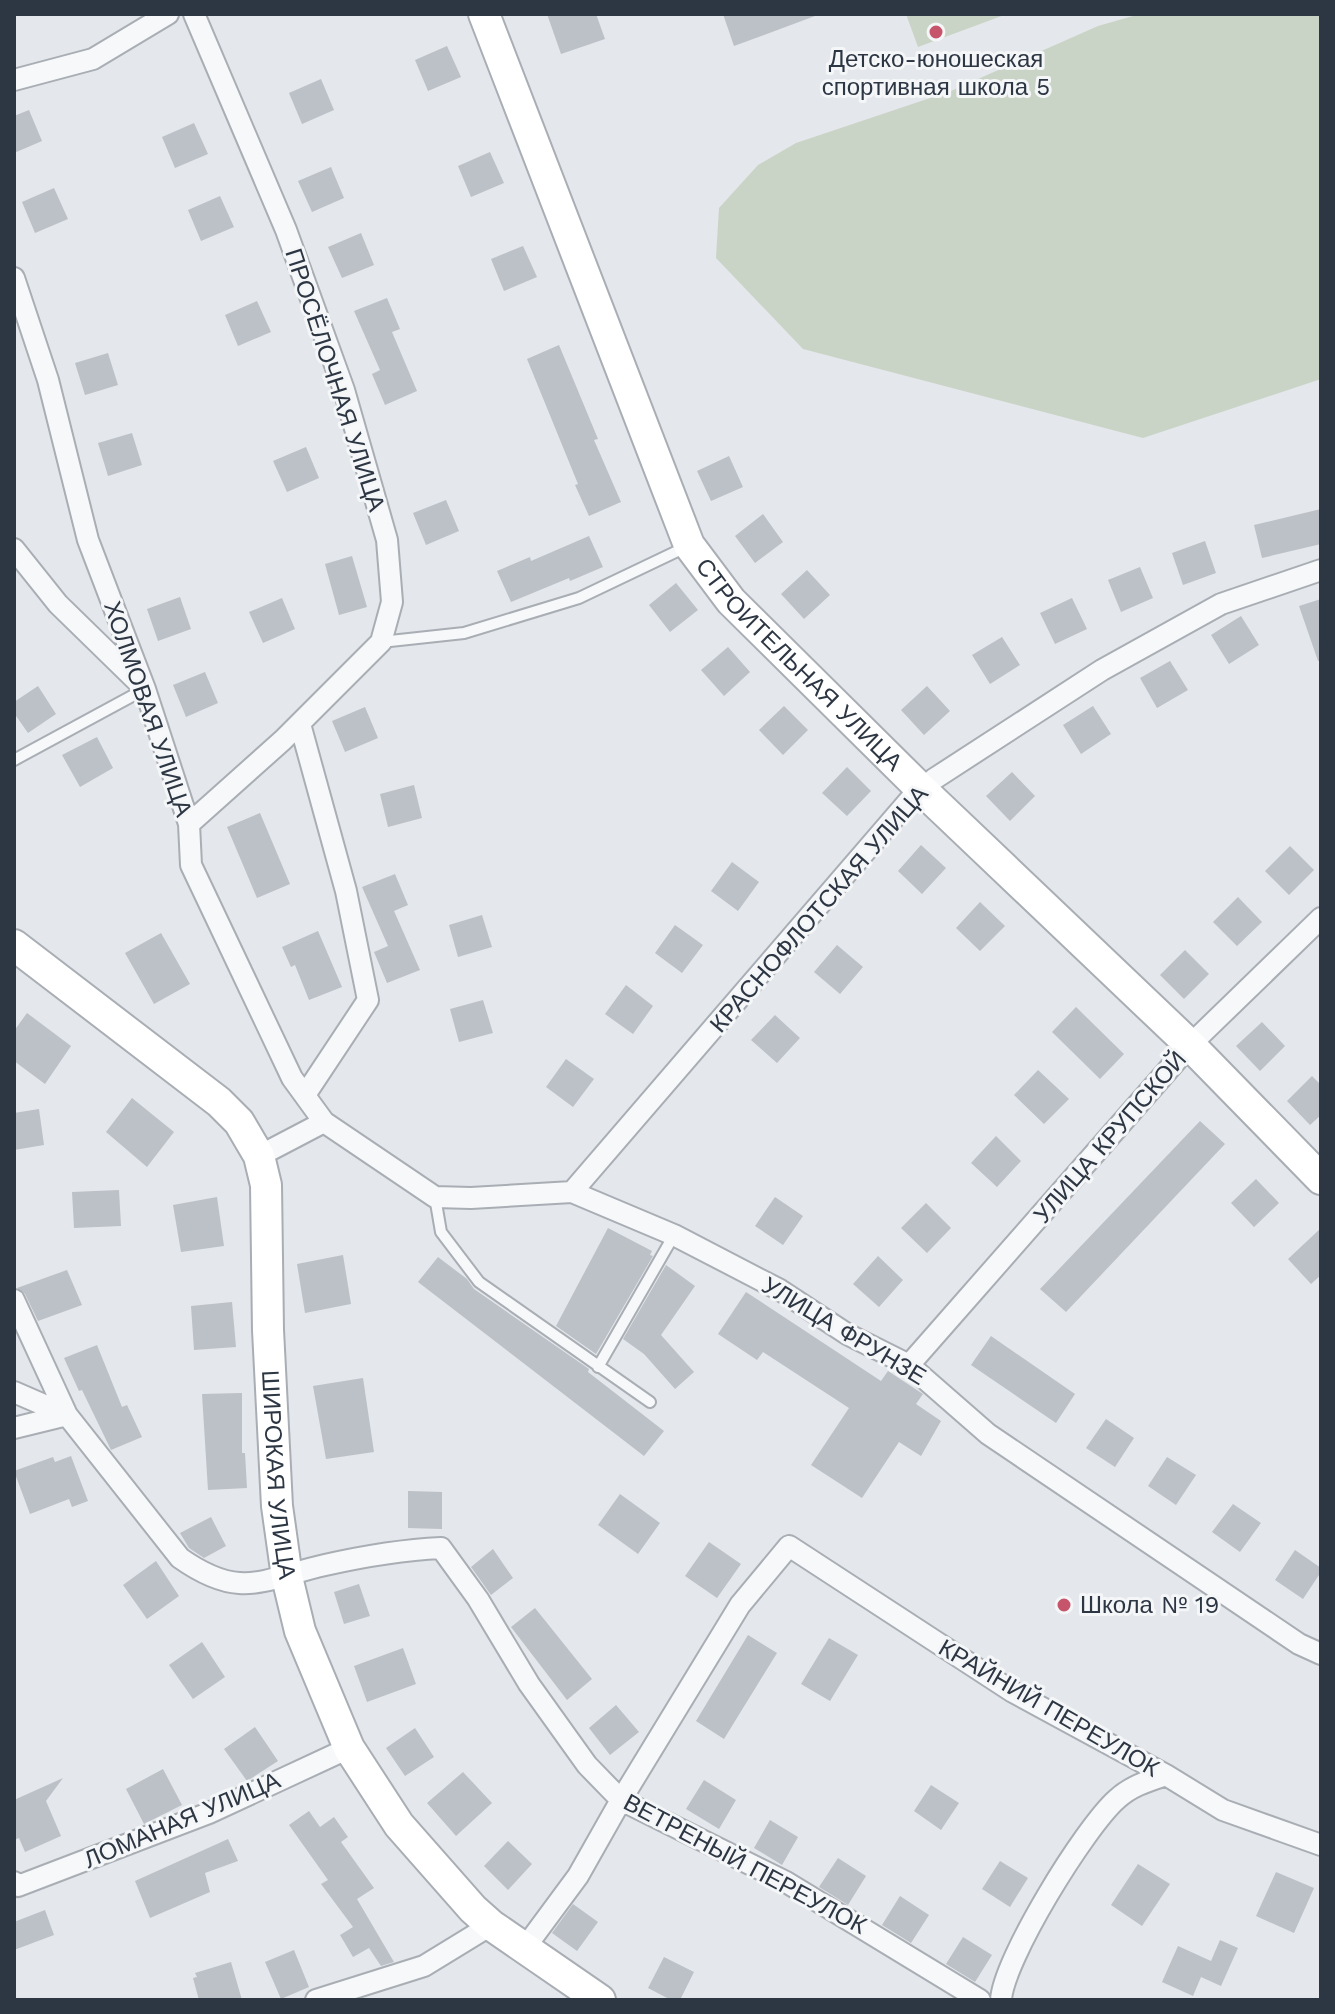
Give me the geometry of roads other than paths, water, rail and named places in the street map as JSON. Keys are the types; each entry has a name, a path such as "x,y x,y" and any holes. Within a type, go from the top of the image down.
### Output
{"street":[{"path":"14,80 93,59 168,14"},
{"name":"ПРОСЁЛОЧНАЯ УЛИЦА","path":"189,824 300,724 381,642 392,602 387,540 344,390 286,230 194,14"},
{"name":"СТРОИТЕЛЬНАЯ УЛИЦА","path":"484,14 689,545 731,601 921,789 1190,1045 1321,1179"},
{"name":"ХОЛМОВАЯ УЛИЦА","path":"14,278 48,380 88,540 145,689 189,824 191,865 292,1078 324,1122"},
{"path":"14,549 58,604 145,689"},
{"name":"КРАСНОФЛОТСКАЯ УЛИЦА","path":"572,1192 921,789 1102,670 1221,604 1321,570"},
{"path":"300,724 346,891 368,1000 305,1095"},
{"name":"УЛИЦА КРУПСКОЙ","path":"909,1365 1190,1045 1321,918"},
{"name":"ШИРОКАЯ УЛИЦА","path":"14,945 219,1102 239,1122 259,1156 266,1185 268,1330 277,1506 287,1577 300,1631 349,1748 399,1825 473,1909 491,1925 600,2000"},
{"path":"259,1156 324,1122 435,1197"},
{"name":"УЛИЦА ФРУНЗЕ","path":"435,1197 572,1192 674,1235 780,1290 847,1334 909,1365 988,1434 1299,1644 1321,1654"},
{"path":"14,1300 67,1415 180,1558 198,1571 222,1581 258,1584 287,1577"},
{"path":"14,1392 67,1415"},
{"path":"14,1428 67,1415"},
{"name":"КРАЙНИЙ ПЕРЕУЛОК","path":"621,1800 740,1605 789,1546 1013,1692 1166,1775 1223,1810 1321,1845"},
{"name":"ВЕТРЕНЫЙ ПЕРЕУЛОК","path":"287,1577 311,1568 390,1551 441,1548 478,1599 529,1684 587,1765 621,1800 786,1882 980,2000"},
{"name":"ЛОМАНАЯ УЛИЦА","path":"15,1886 209,1813 349,1748"},
{"path":"1001,2000 1002,1985 1040,1907 1100,1816 1118,1798 1141,1783 1166,1775"},
{"path":"524,1949 578,1876 621,1800"},
{"path":"316,2000 424,1966 491,1925"}],"lane":[{"path":"381,642 464,633 579,598 689,545"},
{"path":"14,760 145,689"},
{"path":"435,1197 441,1232 479,1282 650,1402"},
{"path":"598,1367 674,1235"}],"place":[{"name":"Детско-юношеская спортивная школа 5","path":"936,32"},
{"name":"Школа № 19","path":"1064,1605"}]}
